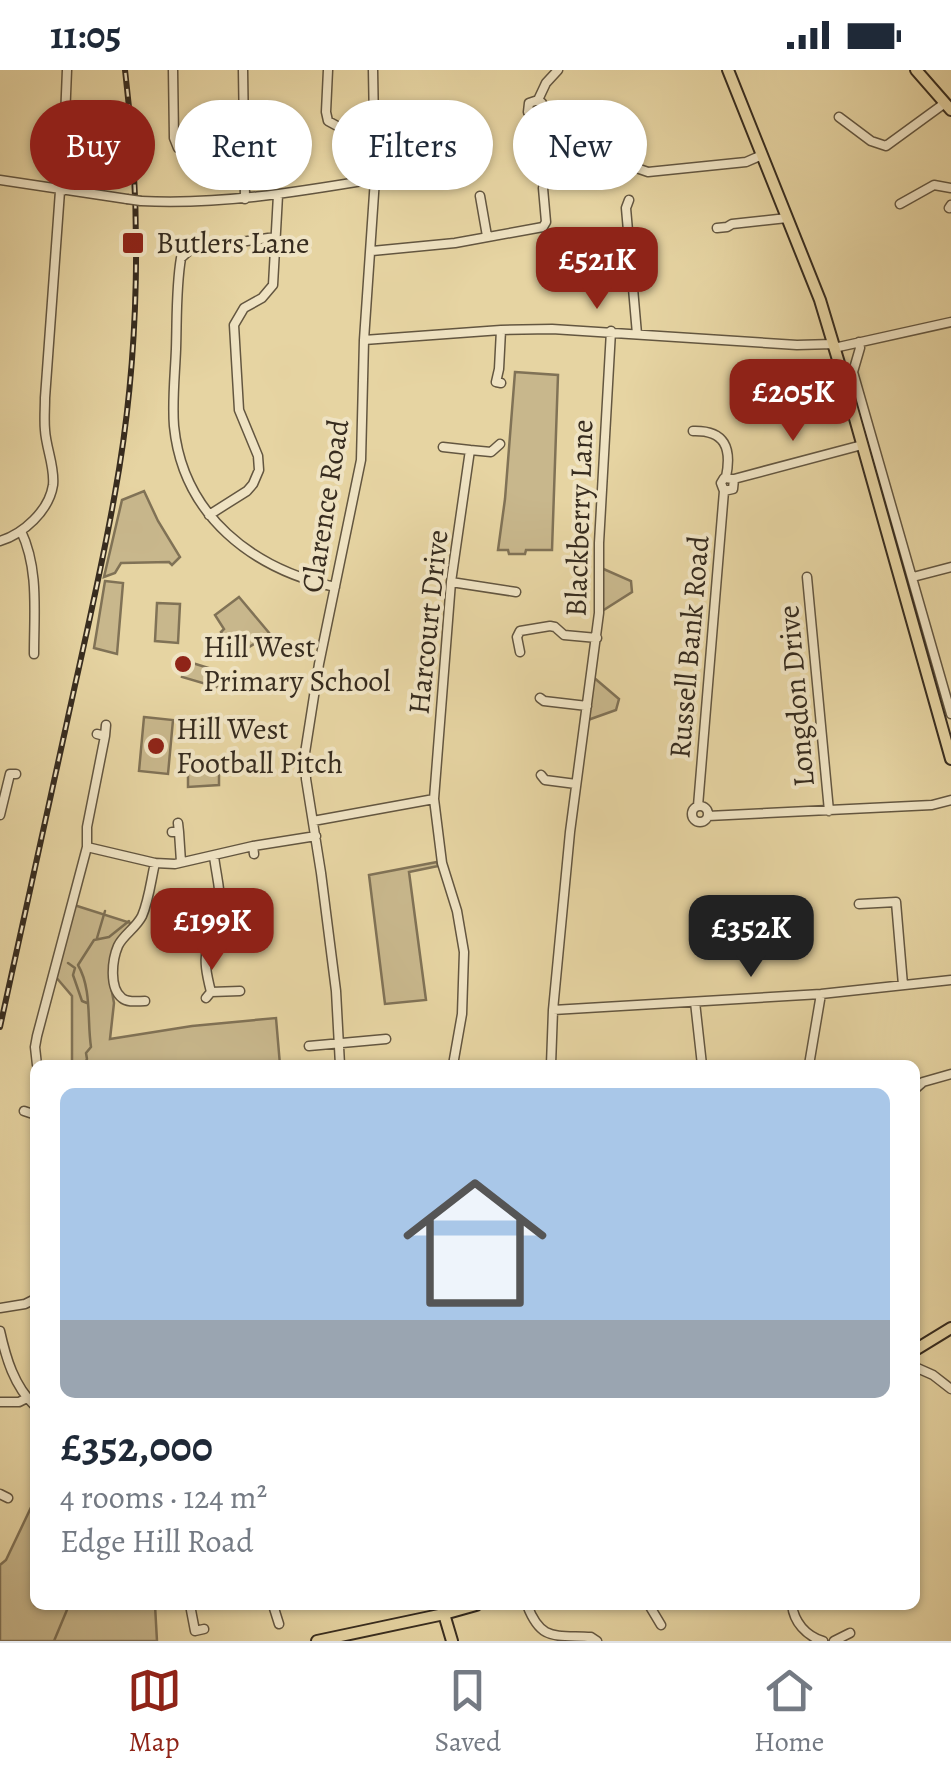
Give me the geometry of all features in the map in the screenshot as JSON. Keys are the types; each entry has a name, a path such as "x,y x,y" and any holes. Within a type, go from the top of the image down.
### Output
{"main road":[{"path":"728,70 820,300 951,759"},
{"path":"916,70 948,106"},
{"path":"920,1347 951,1328"},
{"path":"317,1641 442,1610 452,1641"}],"street":[{"path":"0,541 21,531 40,512 52,492 44,398 67,70"},
{"path":"172,70 175,140"},
{"path":"243,70 243,100"},
{"name":"Clarence Road","path":"373,70 374,100"},
{"path":"538,100 554,71"},
{"path":"324,72 326,112 332,123"},
{"path":"839,117 871,141 886,146 948,106"},
{"path":"647,172 746,162 762,155"},
{"path":"0,180 141,201 278,196 332,186"},
{"path":"900,204 934,185 951,188"},
{"path":"244,190 244,198"},
{"name":"Clarence Road","path":"340,1060 305,754 319,664 361,460 374,190"},
{"path":"372,251 454,243 542,227 546,222 542,190"},
{"path":"210,515 246,491 259,470 258,456 239,410 234,326 244,308 262,298 273,285 278,196"},
{"path":"481,196 487,236"},
{"path":"629,200 626,208 637,334"},
{"path":"717,228 787,218"},
{"path":"275,236 191,249 182,258 175,430 185,472 200,503 232,538 268,564 302,580 335,587"},
{"path":"364,340 552,328 833,346 951,322"},
{"path":"496,383 501,330"},
{"name":"Blackberry Lane","path":"550,1060 576,784 597,638 611,331"},
{"path":"859,342 852,372 951,714"},
{"path":"693,432 717,431 727,453 730,478 862,445"},
{"path":"490,465 491,452 500,444"},
{"path":"443,447 491,452"},
{"name":"Harcourt Drive","path":"454,1060 462,1014 464,952 457,910 442,863 434,799 451,582 470,450"},
{"name":"Russell Bank Road","path":"730,478 733,489 724,491 698,806 706,808 708,816 932,806 951,800"},
{"path":"21,531 33,564 34,654"},
{"path":"913,577 951,567"},
{"name":"Longdon Drive","path":"808,576 829,811"},
{"path":"451,582 516,592"},
{"path":"520,652 518,633 535,628 550,626 564,635 597,638"},
{"path":"540,698 587,706"},
{"path":"37,1060 36,1036 87,847 101,735 106,725"},
{"path":"0,815 9,773"},
{"path":"541,775 545,780 576,784"},
{"path":"313,821 434,799"},
{"path":"176,829 182,862"},
{"path":"87,847 155,862 182,862 316,836"},
{"path":"214,856 220,909 206,955 208,995 240,991"},
{"path":"145,1001 123,999 114,985 114,966 118,945 144,911 155,862"},
{"path":"859,904 896,902 903,985"},
{"path":"553,1010 821,994 951,980"},
{"path":"810,1060 821,994"},
{"path":"119,1010 123,999"},
{"path":"695,1002 701,1060"},
{"path":"309,1046 386,1039"},
{"path":"920,1085 951,1074"},
{"path":"0,1308 30,1301"},
{"path":"0,1330 3,1361 30,1401"},
{"path":"920,1369 951,1389"},
{"path":"0,1402 30,1402"},
{"path":"271,1610 280,1624"},
{"path":"528,1610 540,1634 597,1641"},
{"path":"652,1610 661,1625"},
{"path":"793,1610 801,1627 822,1641"},
{"path":"834,1641 846,1633"}],"shaded area":[{"path":"515,372 558,375 552,550 526,550 525,554 498,550"},
{"path":"144,491 180,557 172,565 121,563 115,573 104,577 122,500"},
{"path":"599,567 631,581 632,592 599,613"},
{"path":"105,581 123,583 117,654 94,648"},
{"path":"239,597 270,634 241,652 221,632 224,629 215,615"},
{"name":"Hill West Football Pitch","path":"157,603 180,604 178,643 155,641"},
{"path":"186,661 215,670 223,689 182,677"},
{"path":"592,676 619,699 616,710 585,721"},
{"name":"Hill West Football Pitch","path":"144,717 173,720 168,774 139,771"},
{"path":"188,759 219,760 219,785 188,787"},
{"path":"437,862 438,866 409,872 426,1000 385,1004 369,875"},
{"path":"74,905 134,924 115,945 110,981 114,1003 110,1039 276,1018 280,1060 72,1060 72,996 55,976"},
{"path":"30,1510 30,1610 155,1610 157,1641 0,1641 0,1565"}],"waterway":[{"path":"97,938 105,911"},
{"path":"86,1060 91,1047 87,995 78,965 94,940 109,937 129,921"},
{"path":"68,963 75,968 73,975 82,1001 87,1003"},
{"path":"54,1641 67,1610"}],"railway":[{"path":"0,1027 98,583 130,388 136,229 125,70"}],"place":[{"name":"Butlers Lane","path":"133,243"},
{"name":"Hill West Primary School","path":"183,664"},
{"name":"Hill West Football Pitch","path":"156,746"}]}
